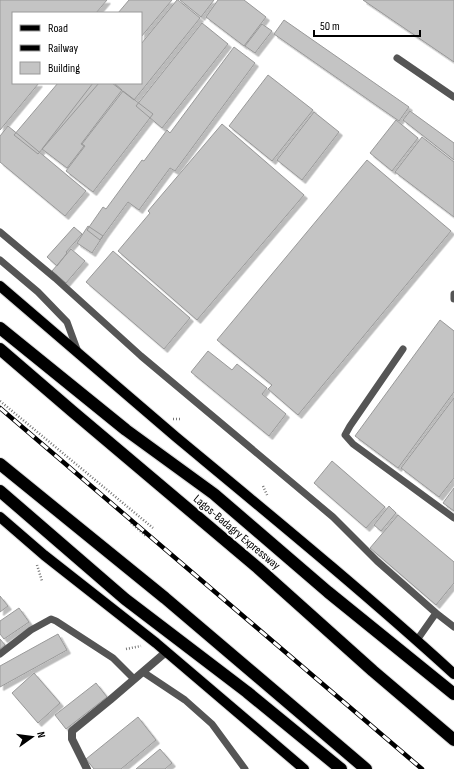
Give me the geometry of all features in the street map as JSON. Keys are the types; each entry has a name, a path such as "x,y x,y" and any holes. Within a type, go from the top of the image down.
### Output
{"highway":[{"path":"0,328 126,430 214,494 328,592 454,694"},
{"name":"Lagos-Badagry Expressway","path":"0,349 258,568 373,671 454,740"},
{"path":"0,464 165,598 366,769"},
{"path":"0,491 125,599 247,692 341,769"}],"main road":[{"path":"0,286 174,435 280,523 454,674"},
{"path":"0,516 44,555 156,643 304,769"}],"street":[{"path":"86,769 72,739 72,730 166,652"}],"lane":[{"path":"397,58 454,97"},
{"path":"0,232 55,278 141,356 333,516 377,561 454,627"},
{"path":"0,260 38,292 67,322 78,352"},
{"path":"454,294 454,299"},
{"path":"403,349 345,435 353,444 454,518"},
{"path":"416,640 436,613"},
{"path":"0,654 31,630 51,619 112,658 134,679"},
{"path":"143,672 185,700 212,724 245,769"}],"path":[{"path":"0,401 153,528"},
{"path":"130,523 146,536"}],"building":[{"path":"0,0 107,0 97,12 12,12 12,84 38,84 0,130"},
{"path":"129,0 172,0 142,36 142,12 119,12"},
{"path":"177,0 200,18 134,100 113,84 142,84 142,43"},
{"path":"180,0 214,0 201,17"},
{"path":"218,0 244,0 266,17 244,46 206,17"},
{"path":"363,0 454,0 454,62"},
{"path":"284,20 409,107 399,121 274,34"},
{"path":"202,23 228,44 162,128 136,106"},
{"path":"262,24 272,31 255,53 245,46"},
{"path":"234,47 255,63 175,171 170,168 139,210 128,202 100,240 87,230 103,207 106,209 142,160 144,161 167,130 170,133"},
{"path":"268,75 313,110 272,161 229,126"},
{"path":"57,84 98,84 38,154 14,135"},
{"path":"92,84 115,84 122,90 81,144 84,146 67,168 42,149"},
{"path":"123,91 153,114 93,192 66,171 85,146 82,144"},
{"path":"410,111 454,143 454,160 403,120"},
{"path":"314,112 339,132 302,180 277,160"},
{"path":"396,120 418,138 392,171 370,153"},
{"path":"222,124 304,195 197,320 118,251 150,213 148,211"},
{"path":"8,126 86,191 65,216 0,162 0,136"},
{"path":"422,137 454,162 454,217 395,172"},
{"path":"367,160 451,231 298,415 268,389 272,385 217,340"},
{"path":"88,226 103,236 92,253 77,243"},
{"path":"74,227 82,234 66,252 67,253 57,266 47,257"},
{"path":"71,249 85,261 66,283 52,271"},
{"path":"113,251 190,318 164,349 86,282"},
{"path":"440,320 454,331 454,392 398,468 355,436"},
{"path":"208,351 232,370 237,364 267,388 262,394 286,414 269,436 191,372"},
{"path":"454,398 454,478 439,497 401,468"},
{"path":"332,461 385,507 366,528 314,483"},
{"path":"454,488 454,511 443,503"},
{"path":"389,506 396,513 381,531 374,525"},
{"path":"398,515 454,562 454,583 436,605 370,548"},
{"path":"0,596 8,606 0,612"},
{"path":"19,608 29,622 4,639 0,634 0,621"},
{"path":"58,634 67,650 0,687 0,666"},
{"path":"0,639 5,645 0,649"},
{"path":"34,673 60,703 38,723 12,693"},
{"path":"96,683 107,697 66,729 55,715"},
{"path":"138,717 156,740 121,769 94,769 86,759"},
{"path":"160,749 172,763 165,769 136,769"}],"railway":[{"path":"0,408 422,769"}]}
